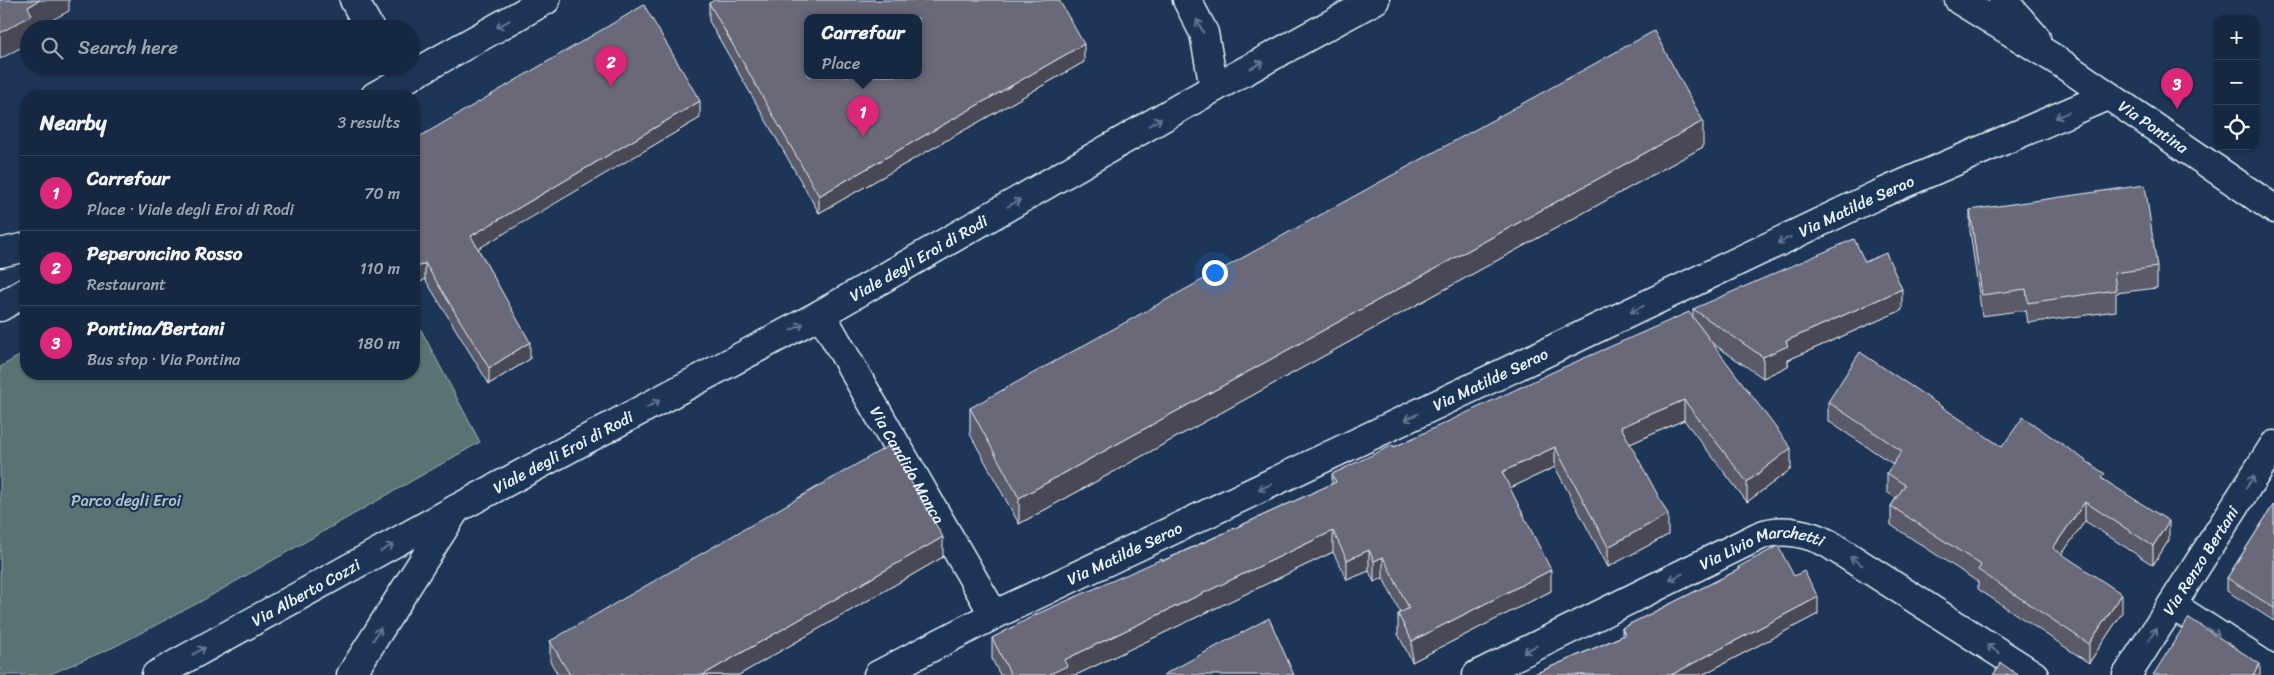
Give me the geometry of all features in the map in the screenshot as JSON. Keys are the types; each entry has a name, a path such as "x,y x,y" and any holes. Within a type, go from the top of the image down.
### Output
{"street":[{"path":"354,0 365,20"},
{"path":"420,62 546,0"},
{"path":"1187,0 1204,33 1214,88"},
{"name":"Viale degli Eroi di Rodi","path":"456,510 821,314 1214,88 1376,0"},
{"name":"Via Pontina","path":"1959,0 2058,61 2274,208"},
{"name":"Via Pontina","path":"2003,0 2058,61"},
{"path":"380,90 394,75"},
{"name":"Via Matilde Serao","path":"878,675 994,615 1875,196 2107,96"},
{"path":"0,253 20,248"},
{"path":"0,307 20,295"},
{"name":"Via Candido Manca","path":"821,314 994,615"},
{"name":"Via Renzo Bertani","path":"2127,675 2274,444"},
{"path":"351,675 456,510"},
{"name":"Via Alberto Cozzi","path":"156,675 456,510"},
{"name":"Via Livio Marchetti","path":"1477,675 1759,536 1780,532 1810,535 1830,544 2034,675"},
{"path":"2172,605 2274,671"}],"green space":[{"name":"Parco degli Eroi","path":"420,328 480,442 198,603 114,647 48,675 0,675 0,367 20,355 20,380 420,380"}],"building":[{"path":"0,0 40,0 28,7 32,15 20,20 0,33"},
{"path":"715,0 1059,0 1084,44 819,196 709,3"},
{"path":"644,5 700,101 471,236 530,342 489,368 425,263 420,266 420,136"},
{"path":"1654,31 1703,121 1019,498 970,408"},
{"path":"2145,185 2157,267 2114,273 2116,290 2028,303 2026,289 1982,295 1970,210"},
{"path":"1854,239 1865,262 1886,253 1902,289 1786,341 1788,346 1763,357 1693,309"},
{"path":"1689,312 1791,448 1747,482 1684,400 1621,427 1668,514 1608,547 1555,447 1502,472 1551,570 1412,641 1398,614 1409,608 1383,557 1374,561 1369,550 1347,560 1333,531 1064,660 1067,666 1048,675 1011,675 992,638 1039,613 1162,559 1163,561 1336,482 1332,474 1393,445 1394,447 1555,371"},
{"path":"1860,352 2002,447 2023,417 2105,474 2101,478 2169,521 2153,546 2085,502 2053,548 2122,594 2089,644 1978,570 1981,565 1891,506 1905,485 1887,473 1902,451 1828,402"},
{"path":"890,445 943,537 703,675 570,675 550,641"},
{"path":"2274,504 2274,608 2227,578"},
{"path":"1778,546 1794,576 1804,571 1818,597 1671,675 1532,675 1625,635 1622,628 1740,569 1738,567"},
{"path":"1269,618 1294,675 1163,675"},
{"path":"2189,618 2260,664 2253,675 2153,675"},
{"path":"2001,663 2018,675 1993,675"}],"place":[{"name":"Peperoncino Rosso","path":"611,87"},
{"name":"Pontina/Bertani","path":"2177,109"},
{"name":"Carrefour","path":"863,137"}]}
